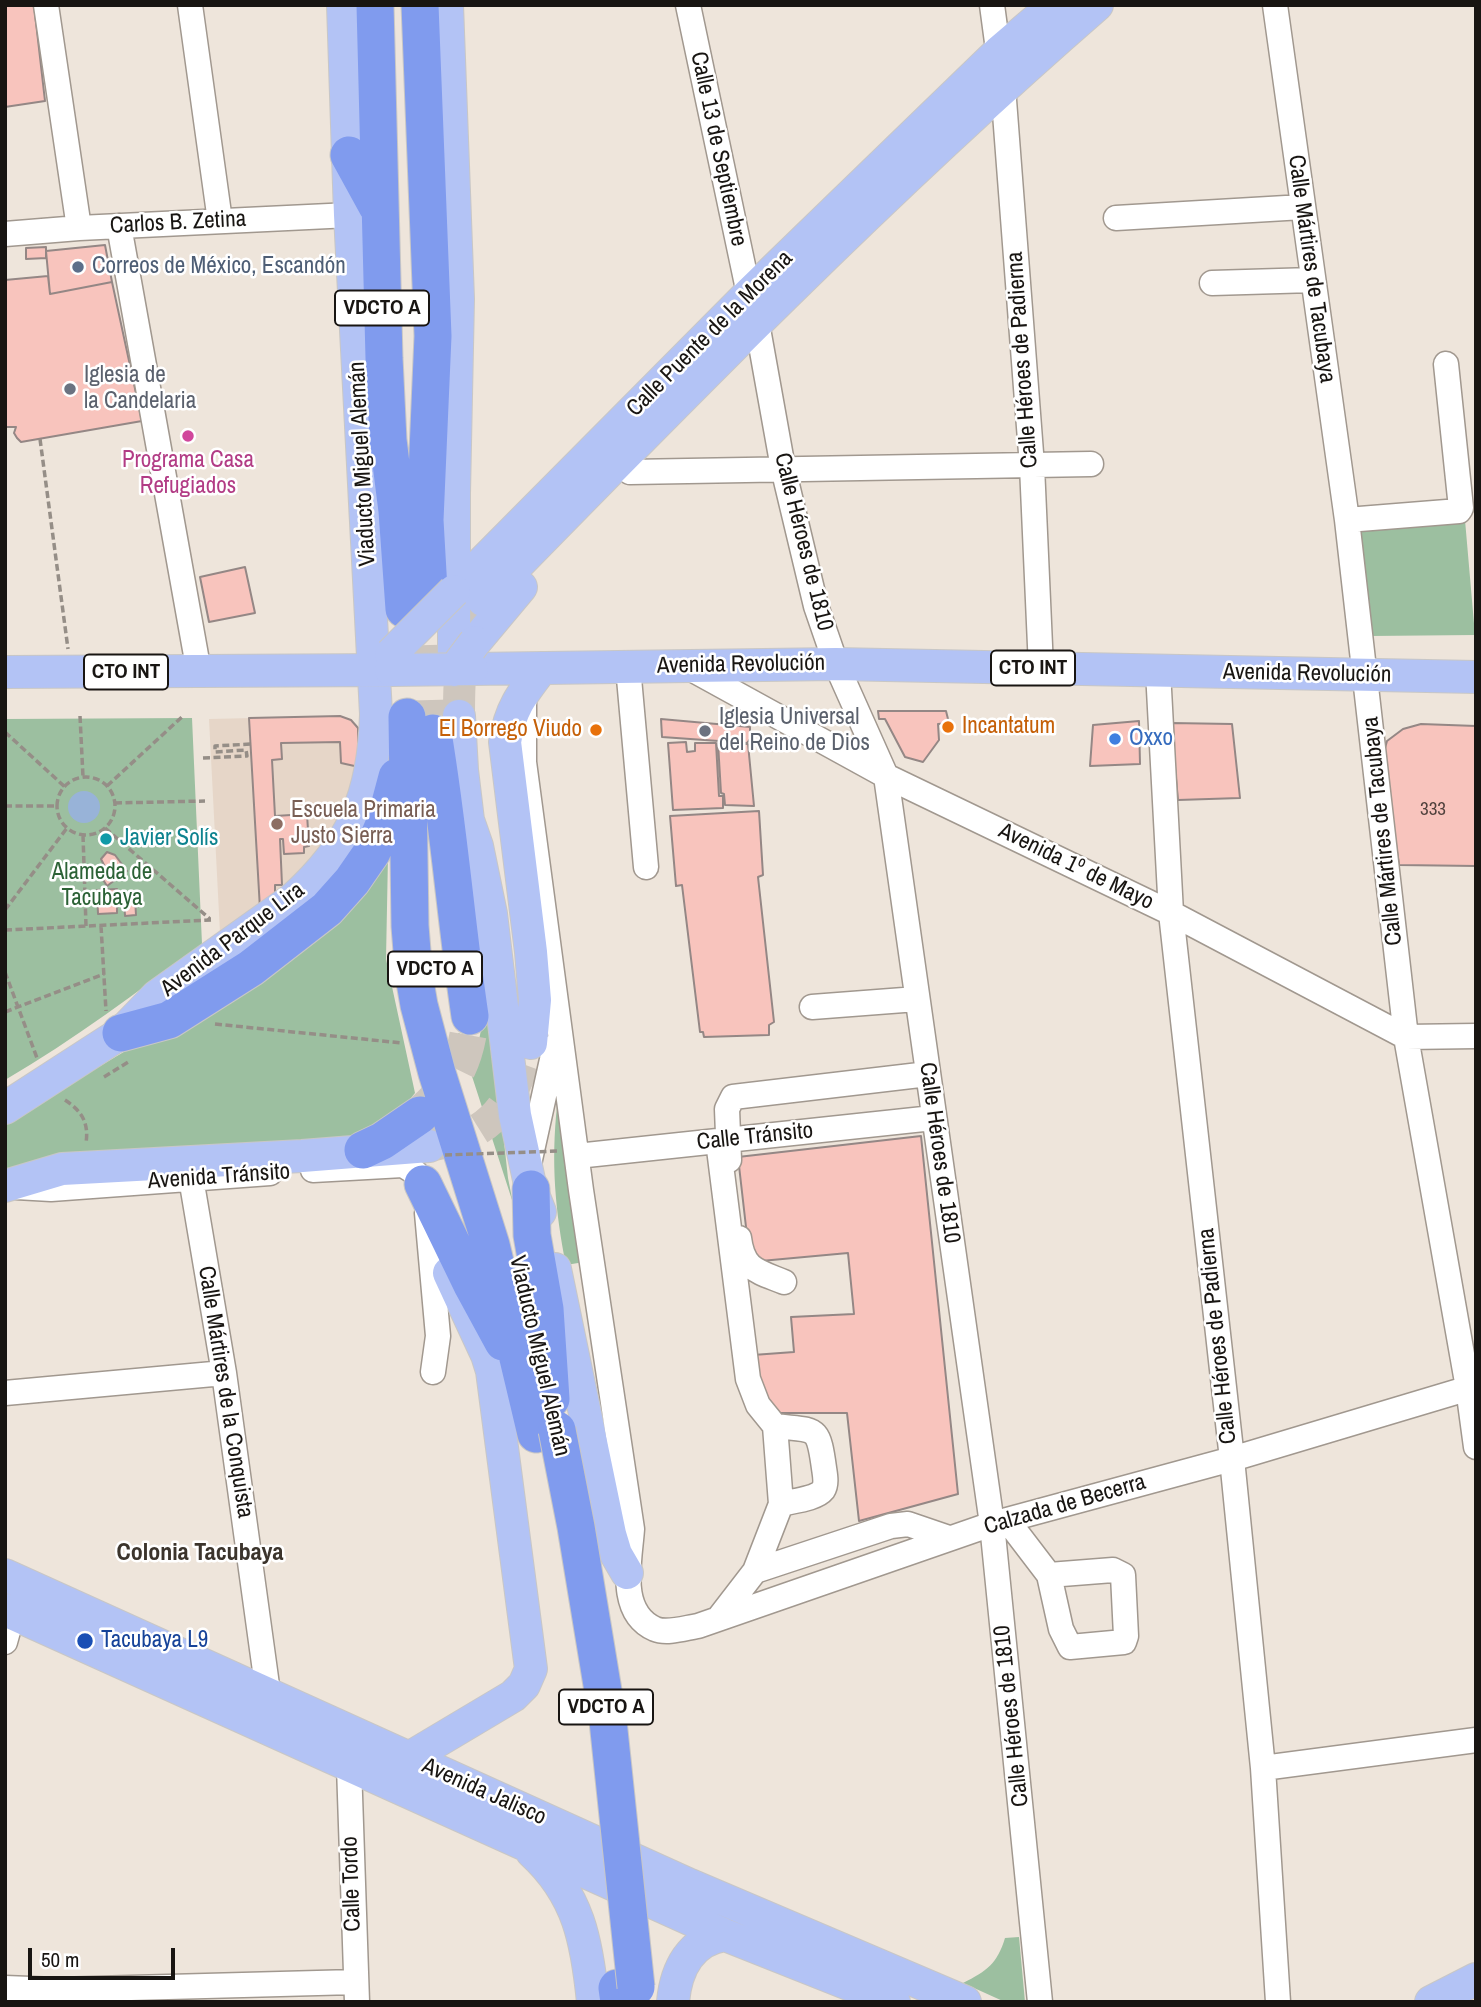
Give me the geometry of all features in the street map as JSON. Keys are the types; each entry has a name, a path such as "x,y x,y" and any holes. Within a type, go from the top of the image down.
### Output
{"highway":[{"name":"Viaducto Miguel Alemán","path":"375,5 365,213 388,440 397,510 448,592"},
{"name":"Viaducto Miguel Alemán","path":"420,5 433,336 425,520 448,592"},
{"path":"424,143 441,172 455,214"},
{"path":"349,155 365,213"},
{"path":"122,1034 169,1020 279,948 341,895 363,866 379,837 428,725"},
{"path":"428,725 443,794 469,1026 473,949 468,820"},
{"name":"Viaducto Miguel Alemán","path":"428,725 410,926 414,976 428,1046 491,1245 523,1375 548,1421"},
{"name":"Viaducto Miguel Alemán","path":"428,725 430,879 437,984 453,1057 514,1248 548,1421 576,1527 608,1721 620,1996"},
{"path":"363,1150 382,1141 431,1139"},
{"path":"529,1180 532,1235 545,1309 548,1421"},
{"path":"425,1198 523,1375"}],"main road":[{"path":"343,5 349,155"},
{"name":"Viaducto Miguel Alemán","path":"447,5 458,339 448,592 467,660"},
{"name":"Calle Puente de la Morena","path":"467,660 503,606 695,402 711,366 753,308 999,52 1054,5"},
{"name":"Calle Puente de la Morena","path":"385,665 448,592 753,308 1097,5"},
{"name":"Viaducto Miguel Alemán","path":"365,213 385,665"},
{"name":"Calle Puente de la Morena","path":"448,592 711,366"},
{"name":"Avenida Revolución","path":"5,672 198,672 467,660 534,679 628,667 836,664 1476,677"},
{"name":"Avenida Parque Lira","path":"5,1108 61,1095 157,996 293,899 313,881 336,854 356,818 372,765 376,715 385,665"},
{"path":"531,1043 535,1000 531,952 505,742 511,714 517,701 534,679"},
{"path":"428,725 462,770 468,820"},
{"name":"Viaducto Miguel Alemán","path":"468,820 480,857 491,914 515,1115 529,1180 553,1257 610,1534 627,1573"},
{"path":"5,1186 62,1169 363,1150"},
{"path":"409,1758 513,1696 524,1685 531,1668 492,1371 435,1243 425,1198"},
{"name":"Avenida Jalisco","path":"5,1575 690,1885 965,2002"},
{"name":"Avenida Jalisco","path":"8,1622 273,1731 725,1935 894,2002"},
{"name":"Viaducto Miguel Alemán","path":"523,1845 556,1878 576,1914 589,1958 620,1996"},
{"path":"673,2002 678,1975 690,1954 706,1940 725,1935"},
{"path":"1431,2002 1476,1979"}],"street":[{"path":"46,5 79,228"},
{"path":"190,5 220,221"},
{"name":"Calle 13 de Septiembre","path":"688,5 753,308"},
{"name":"Calle Mártires de Tacubaya","path":"1275,5 1347,520 1406,1037 1472,1387 1476,1447"},
{"name":"Calle Héroes de Padierna","path":"994,13 1003,87 1032,466 1041,668"},
{"path":"1116,218 1303,206"},
{"name":"Carlos B. Zetina","path":"5,234 365,213"},
{"path":"119,226 198,672"},
{"path":"1212,283 1313,280"},
{"name":"Calle Héroes de 1810","path":"753,308 783,468 816,606 836,664 886,776 933,1118 999,1522 1040,2002"},
{"path":"1347,520 1459,511 1461,508 1463,504 1446,364"},
{"path":"631,472 1091,464"},
{"name":"Avenida 1º de Mayo","path":"685,666 886,776 1171,913 1406,1037 1476,1036"},
{"path":"628,667 646,867"},
{"name":"Calle Héroes de Padierna","path":"1158,671 1171,913 1232,1459 1263,1768 1278,2002"},
{"name":"Viaducto Miguel Alemán","path":"534,679 522,715 524,762 559,1028 567,1154 632,1529 627,1573 631,1600 641,1617 656,1630"},
{"path":"812,1007 917,999"},
{"path":"529,1180 559,1028"},
{"path":"718,1619 755,1571 781,1504 775,1426 758,1405 748,1378 723,1140 728,1102 740,1094 928,1074"},
{"name":"Calle Tránsito","path":"567,1154 933,1118"},
{"path":"723,1140 744,1261 752,1269 784,1282"},
{"name":"Avenida Tránsito","path":"5,1186 51,1189 404,1165 416,1172 425,1198"},
{"name":"Calle Mártires de la Conquista","path":"191,1178 224,1373 273,1731"},
{"path":"425,1198 438,1336 433,1372"},
{"path":"5,1393 224,1373"},
{"name":"Calzada de Becerra","path":"656,1630 686,1628 718,1619 999,1522 1232,1459 1472,1387"},
{"path":"775,1426 815,1433 820,1441 825,1480 823,1490 816,1495 781,1504"},
{"path":"999,1522 1049,1575"},
{"path":"755,1571 891,1526 908,1524 949,1538"},
{"path":"1263,1768 1476,1740"},
{"name":"Calle Tordo","path":"349,1766 356,1992"},
{"path":"5,1988 58,1996 356,1992"}],"path":[{"path":"40,439 71,672"},
{"path":"107,786 184,715"},
{"path":"80,716 83,777"},
{"path":"5,732 65,787"},
{"path":"203,758 247,756 246,750 215,751 215,746 251,744"},
{"path":"83,777 100,781 107,786 115,803 111,821 105,828 83,835 67,828 58,814 57,806 65,787 83,777"},
{"path":"115,803 205,801"},
{"path":"5,806 57,806"},
{"path":"5,911 67,828"},
{"path":"5,930 211,920 105,828"},
{"path":"83,835 86,926"},
{"path":"97,1081 122,1034 104,974 101,926"},
{"path":"5,972 18,1007 61,1095 75,1106 88,1131 86,1146 79,1160 62,1169"},
{"path":"5,1012 104,974"},
{"path":"210,1023 428,1046"},
{"path":"431,1139 567,1154"}],"shaded area":[{"name":"Escuela Primaria Justo Sierra","path":"340,716 351,720 358,728 360,743 359,767 344,815 310,867 220,933 209,719"}],"green space":[{"path":"1465,520 1475,635 1370,636 1357,530"},
{"name":"Alameda de Tacubaya","path":"192,718 202,944 81,1032 5,1080 5,719"},
{"path":"388,856 386,959 415,1093 394,1119 360,1139 5,1175 5,1125 9,1120 289,954"},
{"path":"486,1005 489,1006 513,1203 458,1033 479,1040"},
{"path":"561,1105 584,1262 566,1265 559,1225 554,1166 557,1106"},
{"path":"1019,1937 1025,2002 1005,2002 963,1983 990,1966 1005,1938"}],"water":[{"path":"84,791 95,796 100,807 95,818 84,823 73,818 68,807 73,796"}],"building":[{"path":"5,5 34,5 45,101 5,107"},
{"name":"Correos de México, Escandón","path":"105,245 112,282 50,294 46,251"},
{"path":"46,247 46,258 26,259 26,248"},
{"name":"Iglesia de la Candelaria","path":"48,276 50,294 112,282 142,421 21,442 14,433 16,427 5,427 5,280"},
{"path":"245,567 255,613 209,622 200,577"},
{"path":"878,711 946,711 949,723 938,724 939,740 923,762 905,757 885,719 879,719"},
{"path":"340,716 351,720 358,728 359,767 341,763 340,742 281,743 282,759 272,760 275,816 307,814 309,846 304,847 304,853 284,854 283,839 280,839 282,885 275,885 275,899 260,909 249,718"},
{"path":"661,719 750,727 750,739 747,743 662,737"},
{"name":"Oxxo","path":"1139,721 1140,764 1090,766 1093,725"},
{"path":"1171,723 1232,724 1240,798 1178,800"},
{"path":"1421,724 1476,726 1476,866 1399,865 1383,755 1387,741 1403,729"},
{"path":"686,742 687,752 695,751 695,743 716,743 719,796 723,796 723,808 673,810 668,743"},
{"path":"718,743 748,744 754,806 725,805 724,794 721,793"},
{"path":"759,811 763,875 758,877 774,1022 769,1025 769,1035 704,1037 703,1032 700,1032 682,885 676,886 670,816"},
{"path":"107,852 115,855 127,871 107,886 102,878 108,873 101,859"},
{"path":"117,889 117,913 98,914 97,890"},
{"path":"124,898 135,898 136,915 125,916"},
{"path":"921,1136 958,1494 859,1521 847,1413 775,1413 759,1395 753,1355 794,1352 791,1317 854,1314 848,1253 750,1262 738,1157"}],"tunnel":[{"path":"429,590 432,716"},
{"path":"459,716 462,656 475,614 483,600"},
{"path":"423,1112 453,1078 468,1035"},
{"path":"434,1145 474,1132 499,1111 517,1082 531,1043"}],"place":[{"name":"Correos de México, Escandón","path":"78,267"},
{"name":"Iglesia de la Candelaria","path":"70,389"},
{"name":"Programa Casa Refugiados","path":"188,436"},
{"name":"Incantatum","path":"948,727"},
{"name":"El Borrego Viudo","path":"596,730"},
{"name":"Iglesia Universal del Reino de Dios","path":"705,731"},
{"name":"Oxxo","path":"1115,739"},
{"name":"Escuela Primaria Justo Sierra","path":"277,824"},
{"name":"Javier Solís","path":"106,839"},
{"name":"Tacubaya L9","path":"85,1641"}],"district":[{"name":"Colonia Tacubaya","path":"200,1554"}]}
